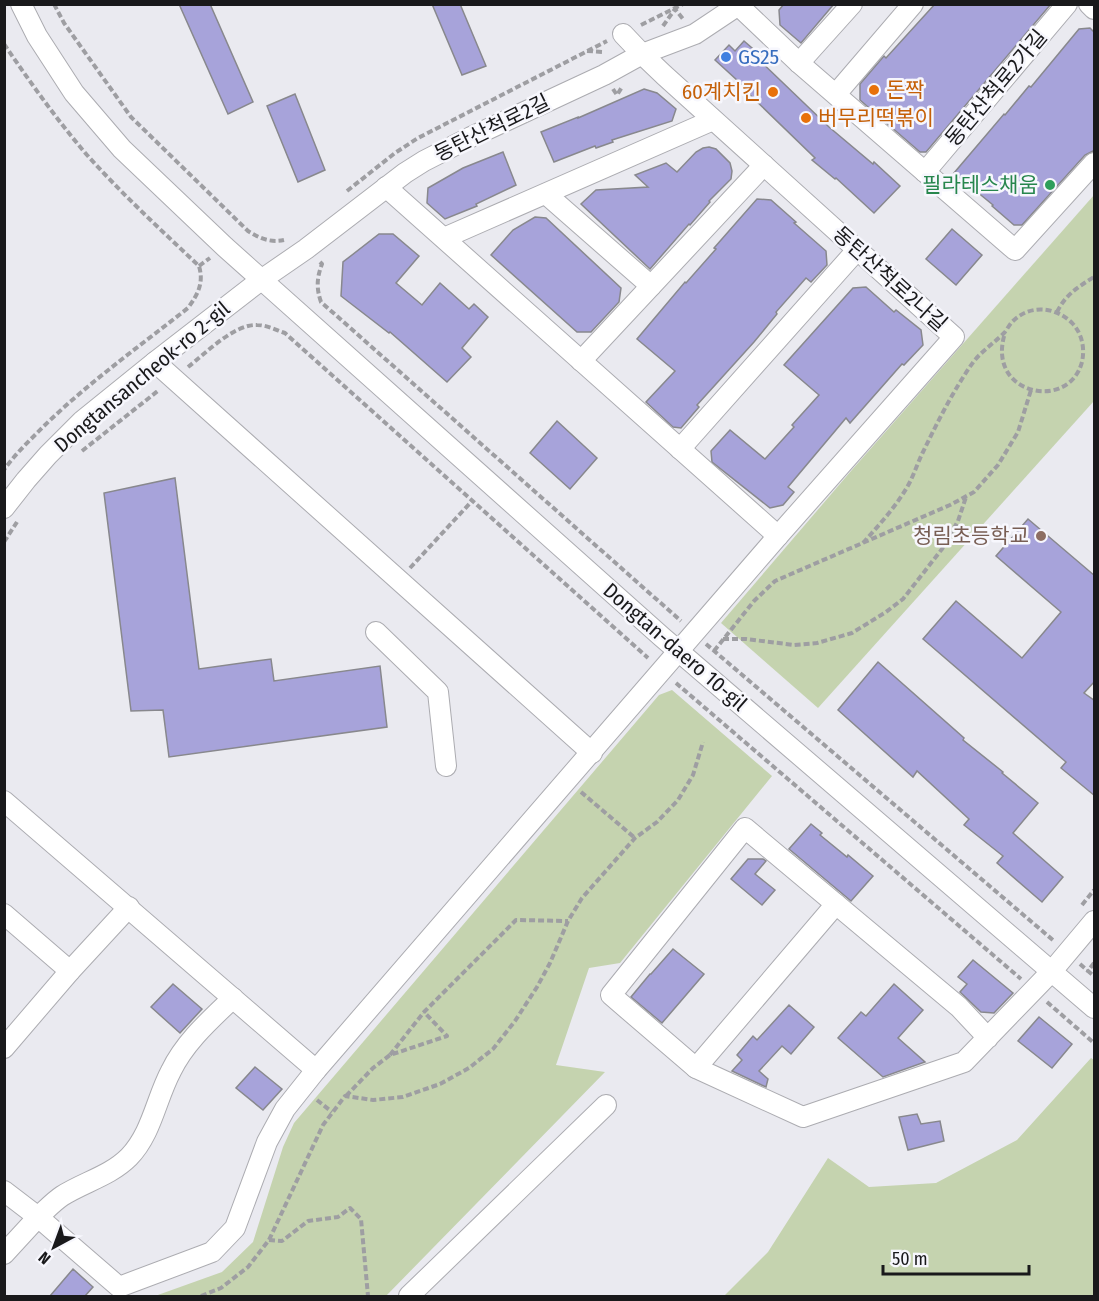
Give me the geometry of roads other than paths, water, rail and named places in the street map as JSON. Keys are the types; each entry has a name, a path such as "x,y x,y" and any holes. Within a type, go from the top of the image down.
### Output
{"street":[{"name":"Dongtan-daero 10-gil","path":"21,4 37,36 74,93 122,149 261,280 679,652 1095,1008"},
{"path":"799,63 852,4"},
{"path":"836,94 913,4"},
{"name":"동탄산척로2가길","path":"924,172 1068,4"},
{"path":"1089,4 1095,9"},
{"name":"동탄산척로2길","path":"261,280 424,161 604,75 642,54 695,34 739,5"},
{"path":"739,5 799,63 1015,250 1095,163"},
{"name":"동탄산척로2나길","path":"112,1292 212,1252 235,1228 267,1142 285,1110 316,1070 778,536 954,337 713,120 623,34"},
{"path":"444,238 713,120"},
{"path":"581,361 764,165"},
{"path":"386,187 778,536"},
{"path":"546,194 651,286"},
{"path":"680,449 857,249"},
{"name":"Dongtansancheok-ro 2-gil","path":"12,513 33,471 82,421 261,280"},
{"path":"155,362 592,753"},
{"path":"376,632 438,692 446,766"},
{"path":"4,801 316,1070"},
{"path":"988,1038 959,1007 745,828 611,995 696,1068 803,1117 964,1062 988,1038 1052,971 1095,921"},
{"path":"696,1068 836,904"},
{"path":"4,1048 129,907"},
{"path":"4,914 70,971"},
{"path":"4,1254 38,1217 61,1197 103,1176 128,1157 145,1136 171,1069 189,1043 233,998"},
{"path":"409,1296 606,1105"},
{"path":"4,1191 38,1217 112,1292"}],"place":[{"name":"GS25","path":"726,57"},
{"name":"돈짝","path":"874,90"},
{"name":"60계치킨","path":"773,92"},
{"name":"버무리떡볶이","path":"806,118"},
{"name":"필라테스채움","path":"1050,185"},
{"name":"청림초등학교","path":"1041,536"}]}
